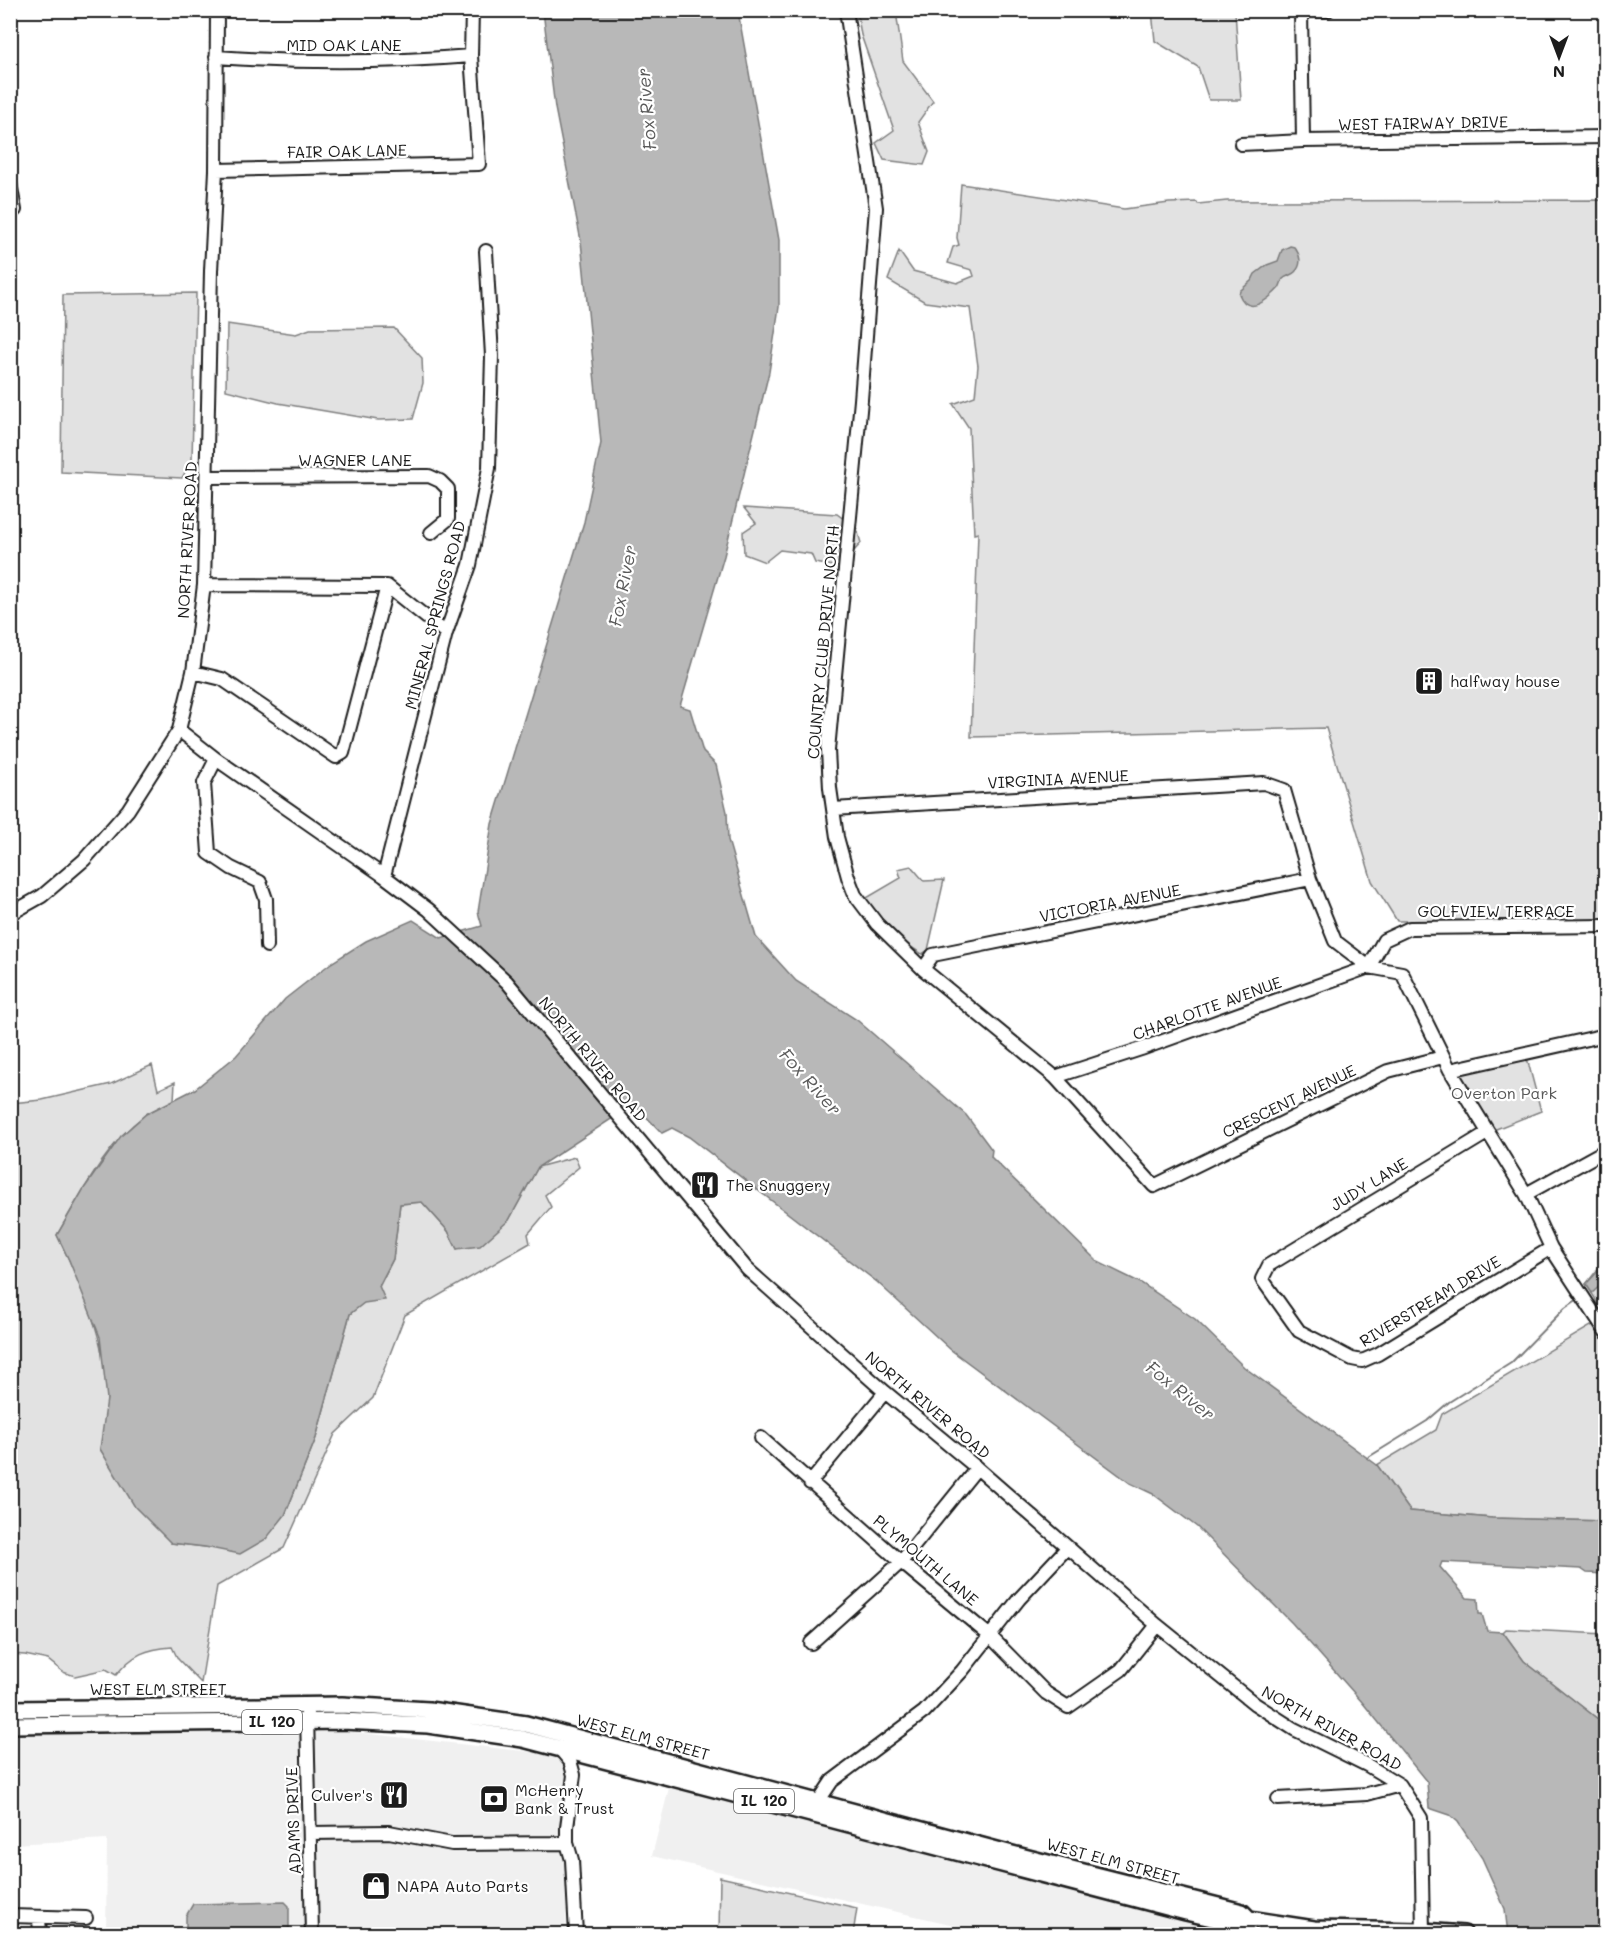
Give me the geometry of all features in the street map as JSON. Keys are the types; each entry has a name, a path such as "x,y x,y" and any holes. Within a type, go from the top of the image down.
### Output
{"main road":[{"name":"WEST ELM STREET","path":"10,1725 307,1714 342,1705 429,1710 526,1724 816,1808 1249,1927 1464,1935"},
{"name":"WEST ELM STREET","path":"10,1709 307,1714 342,1721 428,1725 523,1739 693,1785 816,1808"}],"street":[{"name":"NORTH RIVER ROAD","path":"217,10 216,170 212,239 204,585 193,672 179,730 216,759 429,910 507,982 747,1269 885,1392 977,1468 1157,1625 1255,1704 1294,1729 1367,1765 1400,1785 1421,1818 1423,1933"},
{"path":"471,56 472,10"},
{"name":"COUNTRY CLUB DRIVE NORTH","path":"846,10 876,208 861,400 828,750 833,808 841,855 855,895 878,924 923,969 1055,1077 1154,1186"},
{"path":"1303,141 1301,11 1328,10"},
{"name":"MID OAK LANE","path":"216,57 278,61 404,61 471,56"},
{"name":"FAIR OAK LANE","path":"216,170 479,164 471,56"},
{"name":"WEST FAIRWAY DRIVE","path":"1241,144 1303,141 1605,137"},
{"path":"10,183 15,210"},
{"name":"MINERAL SPRINGS ROAD","path":"384,876 446,633 470,564 489,468 492,356 486,251"},
{"name":"WAGNER LANE","path":"207,477 429,476 440,481 448,489 449,508 448,519 431,533"},
{"path":"204,585 387,586 446,633"},
{"path":"193,672 222,679 336,757 343,753 387,586"},
{"path":"10,914 42,896 84,860 128,810 179,730"},
{"path":"216,759 204,783 209,853 231,868 260,882 266,899 267,946"},
{"name":"VIRGINIA AVENUE","path":"833,808 1264,783 1284,790 1310,879"},
{"path":"1310,879 1335,941 1369,967 1402,973 1450,1070 1526,1194 1551,1248 1605,1332"},
{"name":"VICTORIA AVENUE","path":"923,969 933,955 1310,879"},
{"name":"GOLFVIEW TERRACE","path":"1369,967 1384,940 1410,928 1605,926"},
{"name":"CHARLOTTE AVENUE","path":"1055,1077 1141,1049 1369,967"},
{"path":"1450,1070 1605,1035"},
{"name":"CRESCENT AVENUE","path":"1154,1186 1388,1071 1443,1057"},
{"name":"JUDY LANE","path":"1269,1264 1487,1133"},
{"path":"1526,1194 1605,1150"},
{"name":"RIVERSTREAM DRIVE","path":"1269,1264 1262,1279 1299,1331 1352,1359 1362,1361 1378,1354 1551,1248"},
{"path":"810,1483 885,1392"},
{"name":"PLYMOUTH LANE","path":"761,1438 901,1562 990,1636 1046,1693 1068,1707 1121,1670 1157,1625"},
{"path":"811,1643 901,1562 977,1468"},
{"path":"816,1808 831,1781 924,1712 962,1671 1019,1599 1067,1548"},
{"name":"ADAMS DRIVE","path":"307,1714 312,1935"},
{"path":"559,1748 570,1761 574,1775 567,1843 572,1860 576,1935"},
{"path":"574,1775 595,1757"},
{"path":"1278,1799 1367,1794 1400,1785"},
{"path":"310,1833 389,1832 452,1844 567,1843"},
{"path":"10,1916 86,1918"},
{"path":"39,1918 40,1935"}],"shaded area":[{"path":"326,1729 567,1756 566,1934 106,1934 107,1839 12,1844 12,1732"},
{"path":"671,1780 1255,1931 1278,1934 994,1934 652,1856"}],"green space":[{"path":"857,11 896,11 903,61 933,101 918,122 929,152 924,165 884,160 876,143 894,130 861,35"},
{"path":"1152,11 1235,11 1241,100 1209,100 1198,67 1155,41"},
{"path":"961,184 1124,209 1169,203 1197,202 1198,204 1227,201 1605,200 1605,920 1397,921 1372,881 1326,728 971,737 978,533 974,534 969,428 953,404 975,396 978,366 970,308 925,302 888,280 899,251 913,271 957,283 974,276 972,270 948,263 953,247 959,245 957,238"},
{"path":"196,293 192,459 182,478 61,472 63,295"},
{"path":"227,324 296,334 310,329 394,328 422,358 423,383 413,419 378,420 278,403 226,390"},
{"path":"744,508 837,514 857,529 861,543 840,567 815,563 811,554 780,550 765,562 744,554 743,532 756,523"},
{"path":"911,866 924,881 944,880 928,950 922,954 898,936 865,899 901,878 898,869"},
{"name":"Overton Park","path":"1527,1058 1541,1111 1491,1131 1455,1073"},
{"path":"152,1065 158,1090 175,1082 174,1100 145,1115 119,1140 85,1186 57,1235 84,1294 103,1356 107,1399 100,1449 171,1543 205,1547 285,1515 316,1438 350,1314 379,1287 393,1259 400,1204 422,1202 448,1231 457,1249 509,1220 538,1167 575,1157 579,1167 545,1195 551,1207 528,1234 530,1243 405,1315 373,1398 335,1434 284,1548 217,1586 201,1683 178,1659 172,1647 155,1649 134,1657 116,1675 106,1669 75,1676 63,1672 48,1660 11,1654 11,1103 42,1100 111,1084"},
{"path":"1605,1260 1605,1521 1492,1518 1410,1511 1377,1465 1436,1430 1442,1414 1603,1319 1595,1298 1586,1284"},
{"path":"1506,1629 1605,1634 1605,1720 1599,1720 1524,1661 1503,1632"},
{"path":"720,1877 857,1908 853,1934 719,1934"}],"water":[{"name":"Fox River","path":"543,11 738,11 779,240 779,307 769,372 724,556 680,706 690,709 703,752 716,765 727,812 728,840 756,937 796,981 857,1020 966,1115 992,1150 991,1157 1098,1262 1141,1283 1195,1319 1244,1367 1377,1465 1410,1511 1492,1518 1605,1521 1605,1574 1587,1573 1581,1569 1442,1562 1440,1567 1467,1598 1478,1599 1479,1614 1482,1614 1487,1631 1503,1632 1524,1661 1599,1720 1605,1730 1605,1934 1508,1934 1505,1909 1482,1858 1458,1822 1450,1815 1429,1808 1427,1782 1362,1702 1292,1623 1197,1527 1153,1494 1130,1483 951,1350 877,1282 689,1137 672,1128 662,1133 634,1104 538,1167 509,1220 480,1246 457,1249 448,1231 422,1202 400,1204 393,1259 379,1286 385,1300 364,1303 350,1314 316,1438 285,1515 266,1539 240,1554 171,1543 135,1507 100,1449 107,1399 100,1337 57,1235 83,1190 121,1136 146,1114 195,1089 236,1056 285,999 331,963 366,941 413,920 441,938 482,926 478,912 492,824 584,522 601,443 581,241 555,108"},
{"path":"1290,246 1294,247 1300,259 1295,272 1283,279 1279,288 1264,301 1253,305 1243,301 1239,294 1240,291 1255,274 1267,265 1278,261 1282,250"},
{"path":"1605,1264 1605,1289 1601,1285 1592,1293 1586,1284"},
{"path":"285,1902 289,1906 289,1934 186,1934 186,1916 193,1904"}],"waterway":[{"path":"1367,1458 1427,1421 1449,1402 1511,1363 1565,1308 1578,1299"}],"place":[{"name":"halfway house","path":"1429,681"},
{"name":"The Snuggery","path":"705,1185"},
{"name":"Culver's","path":"394,1795"},
{"name":"McHenry Bank & Trust","path":"494,1799"},
{"name":"NAPA Auto Parts","path":"376,1886"}]}
